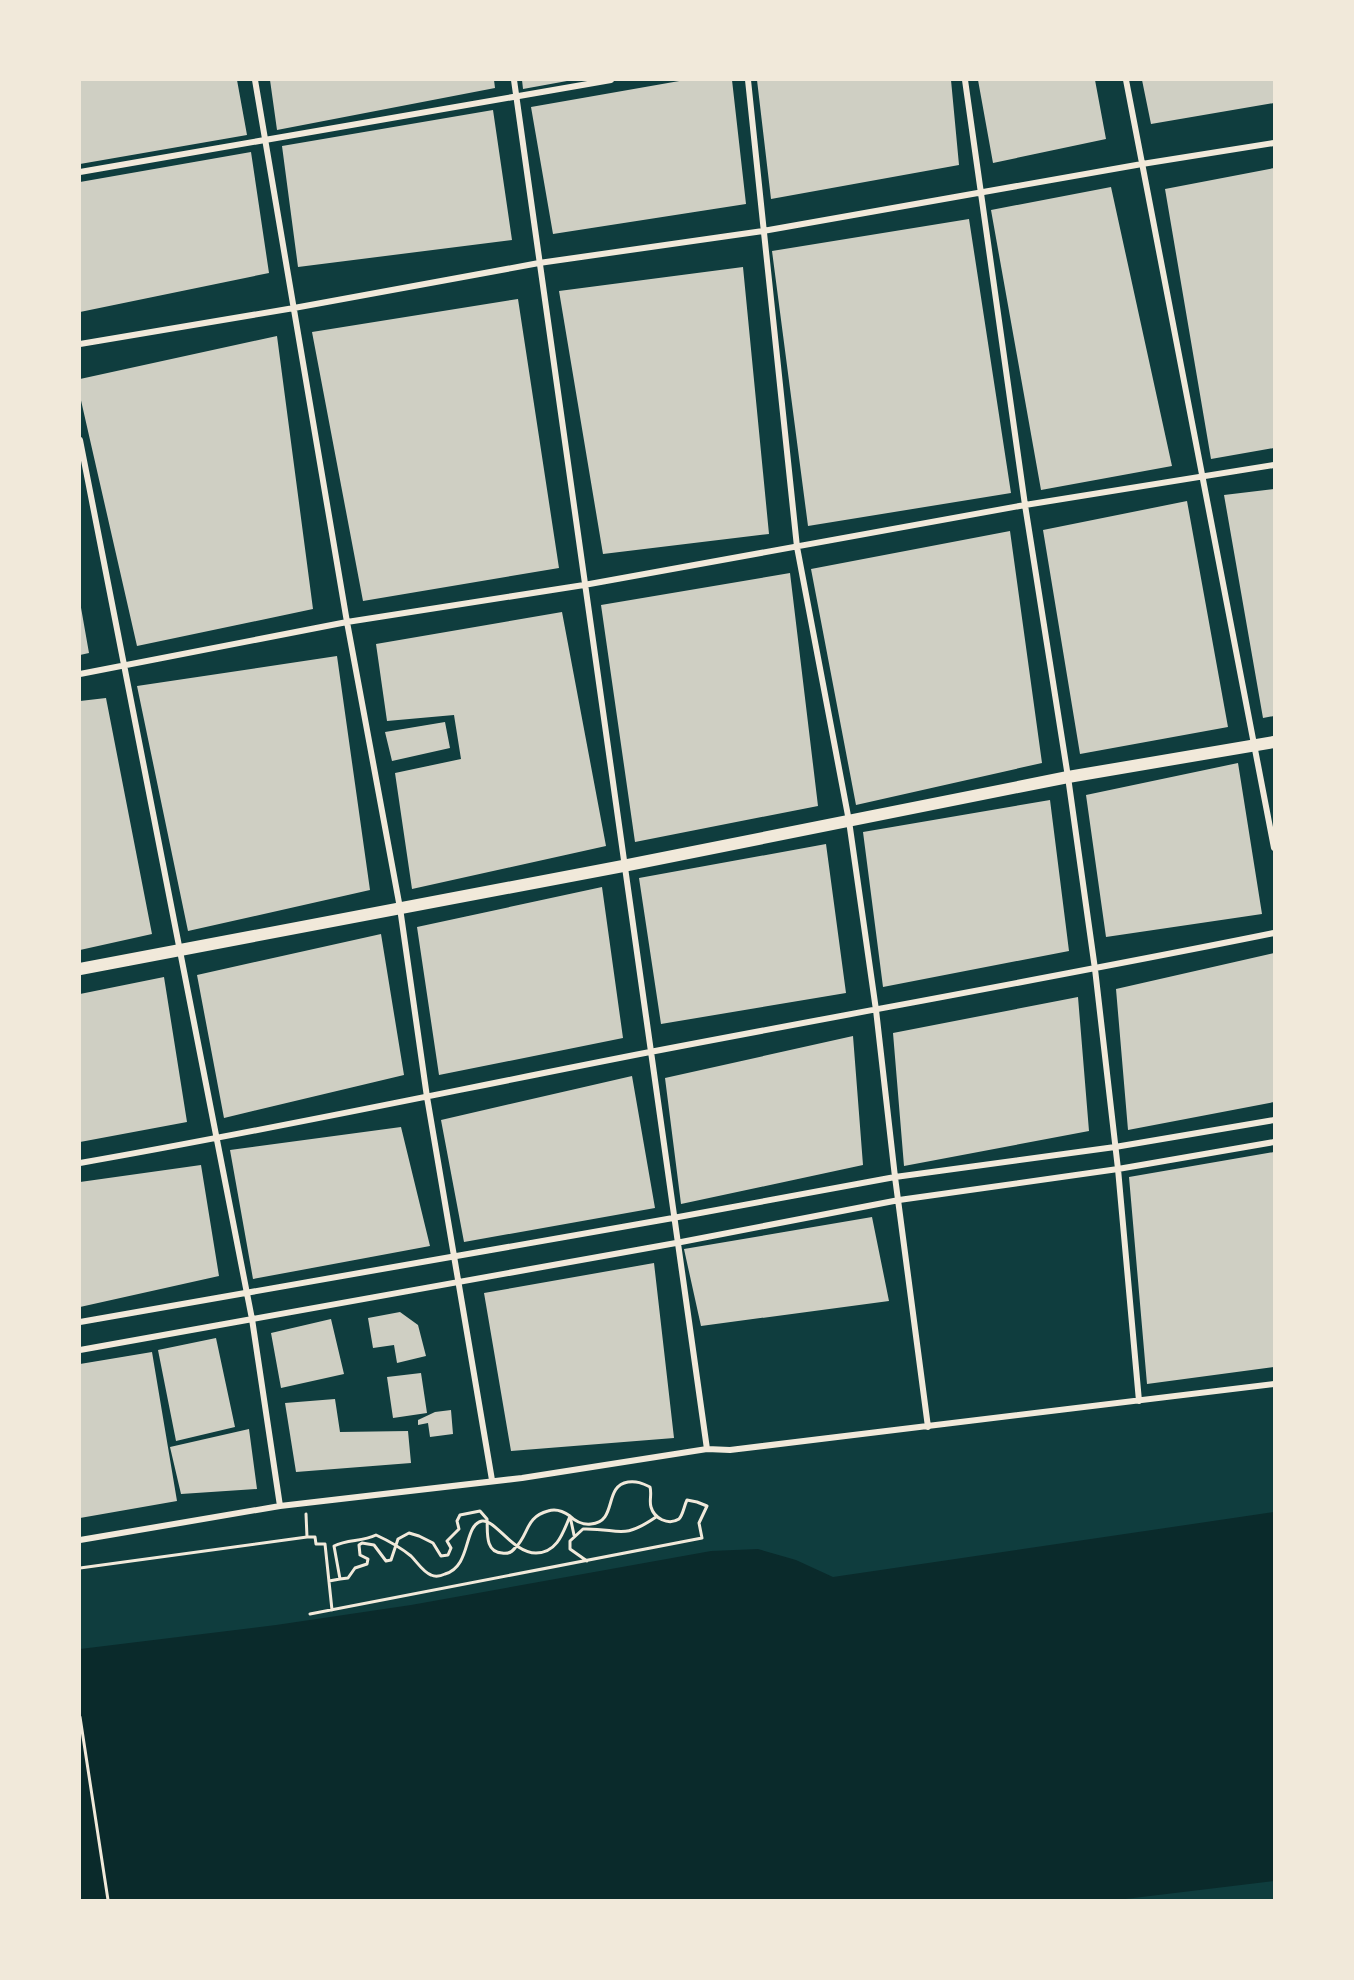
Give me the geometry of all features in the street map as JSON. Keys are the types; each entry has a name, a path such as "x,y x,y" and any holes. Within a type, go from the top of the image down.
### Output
{"main road":[{"path":"80,969 623,866 1068,777 1275,742"}],"street":[{"path":"255,80 347,622 400,908 428,1097 492,1480"},
{"path":"513,80 707,1449"},
{"path":"80,172 611,80"},
{"path":"748,80 797,548 849,821 876,1010 895,1177 928,1427"},
{"path":"965,80 1025,505 1068,777 1095,969 1118,1169 1139,1401"},
{"path":"1126,80 1275,848"},
{"path":"80,344 539,263 763,231 1275,142"},
{"path":"80,440 247,1292 280,1506"},
{"path":"80,674 347,622 584,585 1025,505 1275,465"},
{"path":"80,1163 217,1139 650,1052 1275,933"},
{"path":"80,1322 895,1177 1114,1147 1275,1120"},
{"path":"80,1350 676,1243 899,1200 1118,1169 1275,1142"},
{"path":"80,1540 280,1506 522,1478 707,1449 730,1450 1275,1384"}],"path":[{"path":"310,1614 702,1538 699,1523 706,1506 687,1500 678,1520 666,1521 656,1517 651,1506 650,1487 640,1481 624,1482 617,1485 606,1517 599,1522 582,1524 553,1509 539,1513 529,1524 517,1547 510,1552 502,1553 494,1551 488,1542 486,1528 488,1522"},
{"path":"305,1503 308,1537"},
{"path":"329,1581 348,1578 355,1568 368,1564 368,1559 360,1555 359,1545 363,1543 374,1545 386,1561 391,1560 395,1544 402,1535 409,1533 433,1542 441,1556 448,1555 451,1548 447,1541 459,1529 457,1521 460,1515 480,1511 488,1522 517,1547 530,1553 543,1553 558,1544 570,1516"},
{"path":"570,1516 574,1535"},
{"path":"587,1561 570,1548 570,1541 574,1535 583,1529 632,1532 656,1517"},
{"path":"340,1580 334,1546 350,1540 366,1540 376,1535 395,1544 431,1575 438,1576 454,1570 459,1565 476,1524 482,1521 488,1522"},
{"path":"80,1568 315,1537 316,1544 326,1544 332,1610"},
{"path":"80,1717 108,1900"}],"water":[{"path":"1274,1512 1274,1881 1117,1900 80,1900 80,1649 276,1625 411,1605 711,1551 758,1549 796,1560 833,1577"}],"building":[{"path":"80,80 237,80 247,135 80,164"},
{"path":"270,80 494,80 495,88 277,130"},
{"path":"522,80 567,80 567,81 523,89"},
{"path":"685,80 732,80 746,204 553,234 531,107"},
{"path":"757,80 951,80 959,165 771,199"},
{"path":"978,80 1095,80 1106,139 993,163"},
{"path":"1142,80 1274,80 1274,103 1151,124"},
{"path":"493,110 512,240 298,267 282,146"},
{"path":"251,152 269,273 80,312 80,182"},
{"path":"1274,168 1274,448 1211,459 1165,189"},
{"path":"1111,187 1172,466 1041,490 991,210"},
{"path":"969,219 1011,493 808,526 772,251"},
{"path":"743,267 769,534 603,554 559,291"},
{"path":"518,299 559,568 363,601 312,332"},
{"path":"277,336 313,609 137,646 80,396 80,379"},
{"path":"1274,489 1274,716 1263,718 1224,495"},
{"path":"1187,501 1228,727 1080,754 1043,530"},
{"path":"1010,531 1042,763 856,805 811,569"},
{"path":"790,573 818,806 635,842 601,605"},
{"path":"80,602 89,653 80,655"},
{"path":"562,612 606,846 412,889 395,773 461,759 454,715 387,721 376,644"},
{"path":"337,656 370,890 188,931 137,686"},
{"path":"106,698 152,934 80,950 80,701"},
{"path":"445,722 450,748 392,761 385,732"},
{"path":"1238,763 1262,914 1106,937 1086,795"},
{"path":"1050,800 1069,951 883,987 863,832"},
{"path":"826,844 846,993 661,1024 639,878"},
{"path":"602,887 623,1038 439,1075 417,927"},
{"path":"381,934 404,1075 224,1118 197,975"},
{"path":"1274,953 1274,1102 1128,1130 1116,989"},
{"path":"164,977 187,1122 80,1142 80,994"},
{"path":"1078,997 1089,1131 904,1166 893,1033"},
{"path":"853,1036 863,1165 681,1204 665,1078"},
{"path":"632,1076 655,1208 464,1242 441,1120"},
{"path":"401,1127 430,1246 253,1279 230,1150"},
{"path":"1274,1152 1274,1367 1147,1384 1129,1177"},
{"path":"201,1165 219,1276 80,1307 80,1182"},
{"path":"872,1217 889,1301 701,1326 684,1249"},
{"path":"654,1263 674,1438 511,1451 484,1293"},
{"path":"400,1312 418,1325 426,1356 397,1363 394,1345 373,1348 368,1318"},
{"path":"331,1319 344,1374 281,1388 271,1333"},
{"path":"216,1338 235,1427 176,1441 158,1350"},
{"path":"152,1352 177,1501 80,1518 80,1364"},
{"path":"421,1373 427,1413 393,1418 387,1377"},
{"path":"335,1399 340,1432 408,1431 411,1463 296,1472 285,1403"},
{"path":"451,1410 453,1434 430,1437 428,1423 418,1425 418,1420 435,1412"},
{"path":"249,1429 257,1489 181,1494 170,1447"}]}
